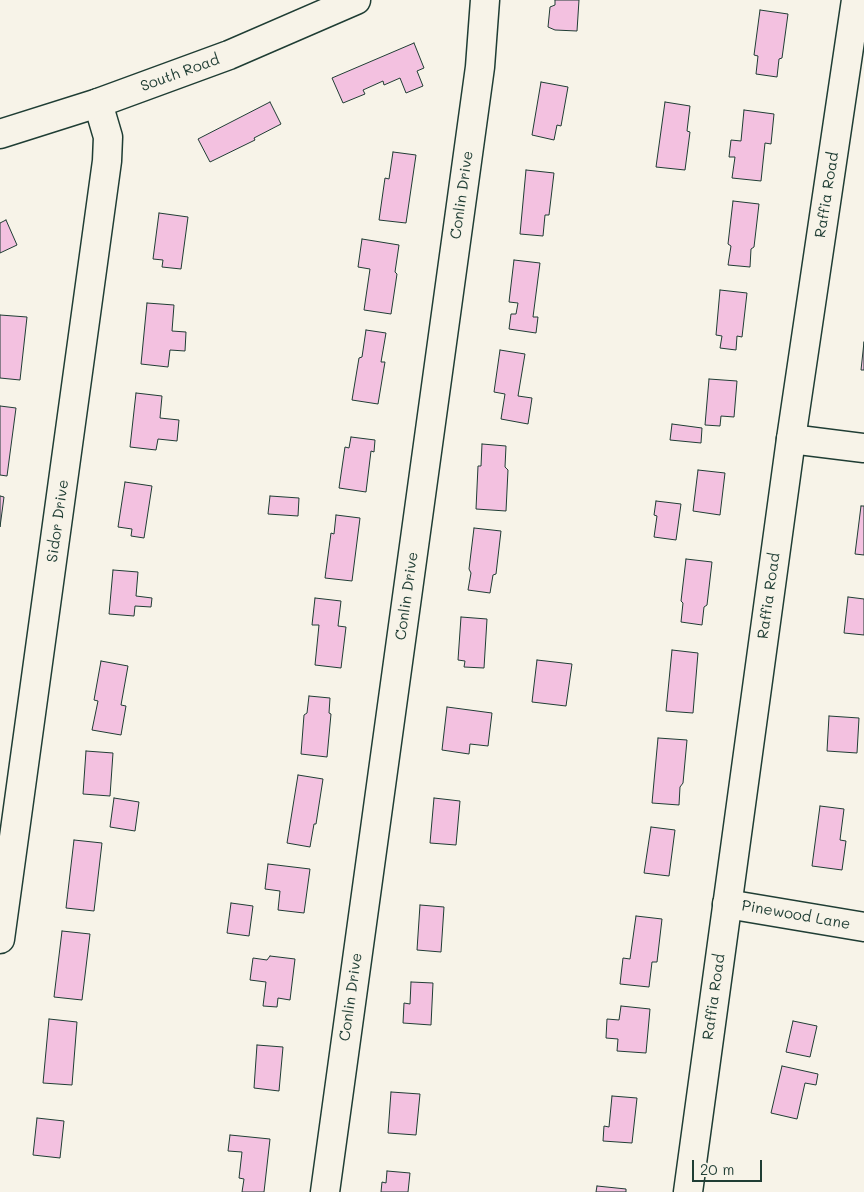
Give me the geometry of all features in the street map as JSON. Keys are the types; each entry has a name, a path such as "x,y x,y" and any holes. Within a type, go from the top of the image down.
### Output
{"street":[{"name":"South Road","path":"0,134 98,103 229,55 356,0"},
{"name":"Conlin Drive","path":"325,1192 480,67 485,0"},
{"name":"Raffia Road","path":"688,1192 790,439 856,0"},
{"name":"Sidor Drive","path":"0,940 107,161 108,137 98,103"},
{"path":"790,439 864,448"},
{"name":"Pinewood Lane","path":"727,904 864,927"}],"building":[{"path":"555,0 579,0 577,31 555,30 548,27 550,7 555,5"},
{"path":"760,10 788,14 782,58 779,59 777,77 756,74 758,56 754,55"},
{"path":"414,43 424,68 417,71 423,86 406,93 400,78 384,85 383,81 363,90 365,94 343,103 332,78"},
{"path":"541,82 568,87 561,126 557,125 554,140 532,135"},
{"path":"270,102 281,124 254,138 255,140 210,162 198,139"},
{"path":"665,102 690,106 687,131 690,132 685,170 656,167"},
{"path":"744,110 774,114 771,144 765,143 761,181 732,178 735,157 729,157 731,140 741,141"},
{"path":"393,152 416,155 406,223 379,220 385,178 389,179"},
{"path":"526,170 554,173 549,215 545,215 543,236 520,234"},
{"path":"733,201 759,204 754,247 751,249 750,267 728,265 731,246 728,244"},
{"path":"159,213 188,217 181,269 162,267 163,260 153,259"},
{"path":"6,220 17,245 0,253 0,223"},
{"path":"362,239 399,245 391,314 364,310 370,269 358,267"},
{"path":"514,260 540,263 533,317 538,317 536,333 509,329 511,314 516,314 518,303 509,302"},
{"path":"720,290 747,293 742,337 737,336 736,350 720,348 722,336 716,335"},
{"path":"147,303 174,305 172,331 186,332 185,351 170,350 168,367 141,364"},
{"path":"0,315 27,317 20,380 0,378"},
{"path":"366,330 386,333 381,362 385,362 378,404 352,400"},
{"path":"864,342 864,370 861,370"},
{"path":"500,350 525,354 518,396 532,398 528,424 501,419 505,394 494,392"},
{"path":"709,379 737,381 734,417 721,416 720,426 705,425"},
{"path":"136,393 162,396 160,418 179,420 177,441 158,439 156,450 130,447"},
{"path":"0,406 16,408 7,476 0,475"},
{"path":"672,424 702,428 701,443 670,440"},
{"path":"351,437 375,440 374,452 371,451 366,492 339,488 345,447 349,448"},
{"path":"482,444 506,446 505,467 508,470 506,511 476,509 478,466 481,466"},
{"path":"698,470 725,473 720,515 693,511"},
{"path":"125,482 152,486 144,538 131,536 132,529 118,527"},
{"path":"0,496 4,497 0,527"},
{"path":"270,496 299,498 298,516 268,514"},
{"path":"656,501 681,504 676,540 654,537 657,516 654,515"},
{"path":"861,506 864,506 864,555 855,554"},
{"path":"336,515 360,518 352,581 325,578 331,533 334,534"},
{"path":"474,528 501,531 496,574 493,575 490,593 468,590"},
{"path":"686,559 712,562 707,605 704,607 702,625 681,622 683,603 681,601"},
{"path":"113,570 138,572 136,596 152,598 151,607 135,606 134,616 109,614"},
{"path":"848,597 864,599 864,635 844,633"},
{"path":"315,598 341,601 338,626 346,627 341,668 315,665 319,625 312,625"},
{"path":"461,617 487,619 484,668 464,667 465,661 458,660"},
{"path":"672,650 698,653 693,713 666,711"},
{"path":"537,660 572,664 566,706 532,702"},
{"path":"101,661 128,666 121,705 126,706 121,735 92,730 98,701 94,700"},
{"path":"309,696 330,698 329,713 331,714 327,757 301,754 304,715 307,713"},
{"path":"447,707 492,713 488,746 470,744 469,754 442,750"},
{"path":"829,716 859,718 857,753 827,751"},
{"path":"658,738 687,740 679,805 652,803"},
{"path":"86,751 113,753 110,796 83,794"},
{"path":"298,775 323,779 316,824 314,824 310,847 287,843"},
{"path":"114,798 139,802 135,831 110,827"},
{"path":"434,798 460,801 456,845 430,843"},
{"path":"820,806 844,809 840,840 846,841 842,870 812,866"},
{"path":"651,827 675,830 669,876 644,873"},
{"path":"74,840 102,843 94,911 66,908"},
{"path":"268,864 310,869 304,913 278,910 280,891 265,889"},
{"path":"231,903 253,906 249,936 227,933"},
{"path":"420,905 444,907 441,952 417,950"},
{"path":"636,916 662,919 657,962 652,962 649,987 620,984 623,958 630,959"},
{"path":"62,931 90,934 82,1000 54,997"},
{"path":"270,956 295,959 290,1000 278,998 277,1007 263,1006 266,982 250,980 253,958 267,960"},
{"path":"411,982 433,983 431,1025 403,1023 404,1003 410,1004"},
{"path":"621,1006 650,1009 646,1053 617,1051 618,1039 606,1038 607,1019 619,1020"},
{"path":"49,1019 77,1022 72,1085 43,1083"},
{"path":"793,1021 817,1026 810,1057 786,1052"},
{"path":"257,1045 283,1047 279,1091 254,1088"},
{"path":"782,1066 818,1074 816,1085 805,1083 797,1119 771,1113"},
{"path":"391,1092 420,1094 416,1135 388,1133"},
{"path":"612,1096 637,1098 632,1143 603,1141 604,1126 609,1127"},
{"path":"37,1118 64,1121 60,1158 33,1155"},
{"path":"230,1135 270,1139 264,1192 242,1192 244,1179 239,1178 242,1152 228,1151"},
{"path":"387,1171 410,1173 408,1192 381,1192 382,1182 386,1183"},
{"path":"597,1186 626,1189 626,1192 596,1192"}]}
